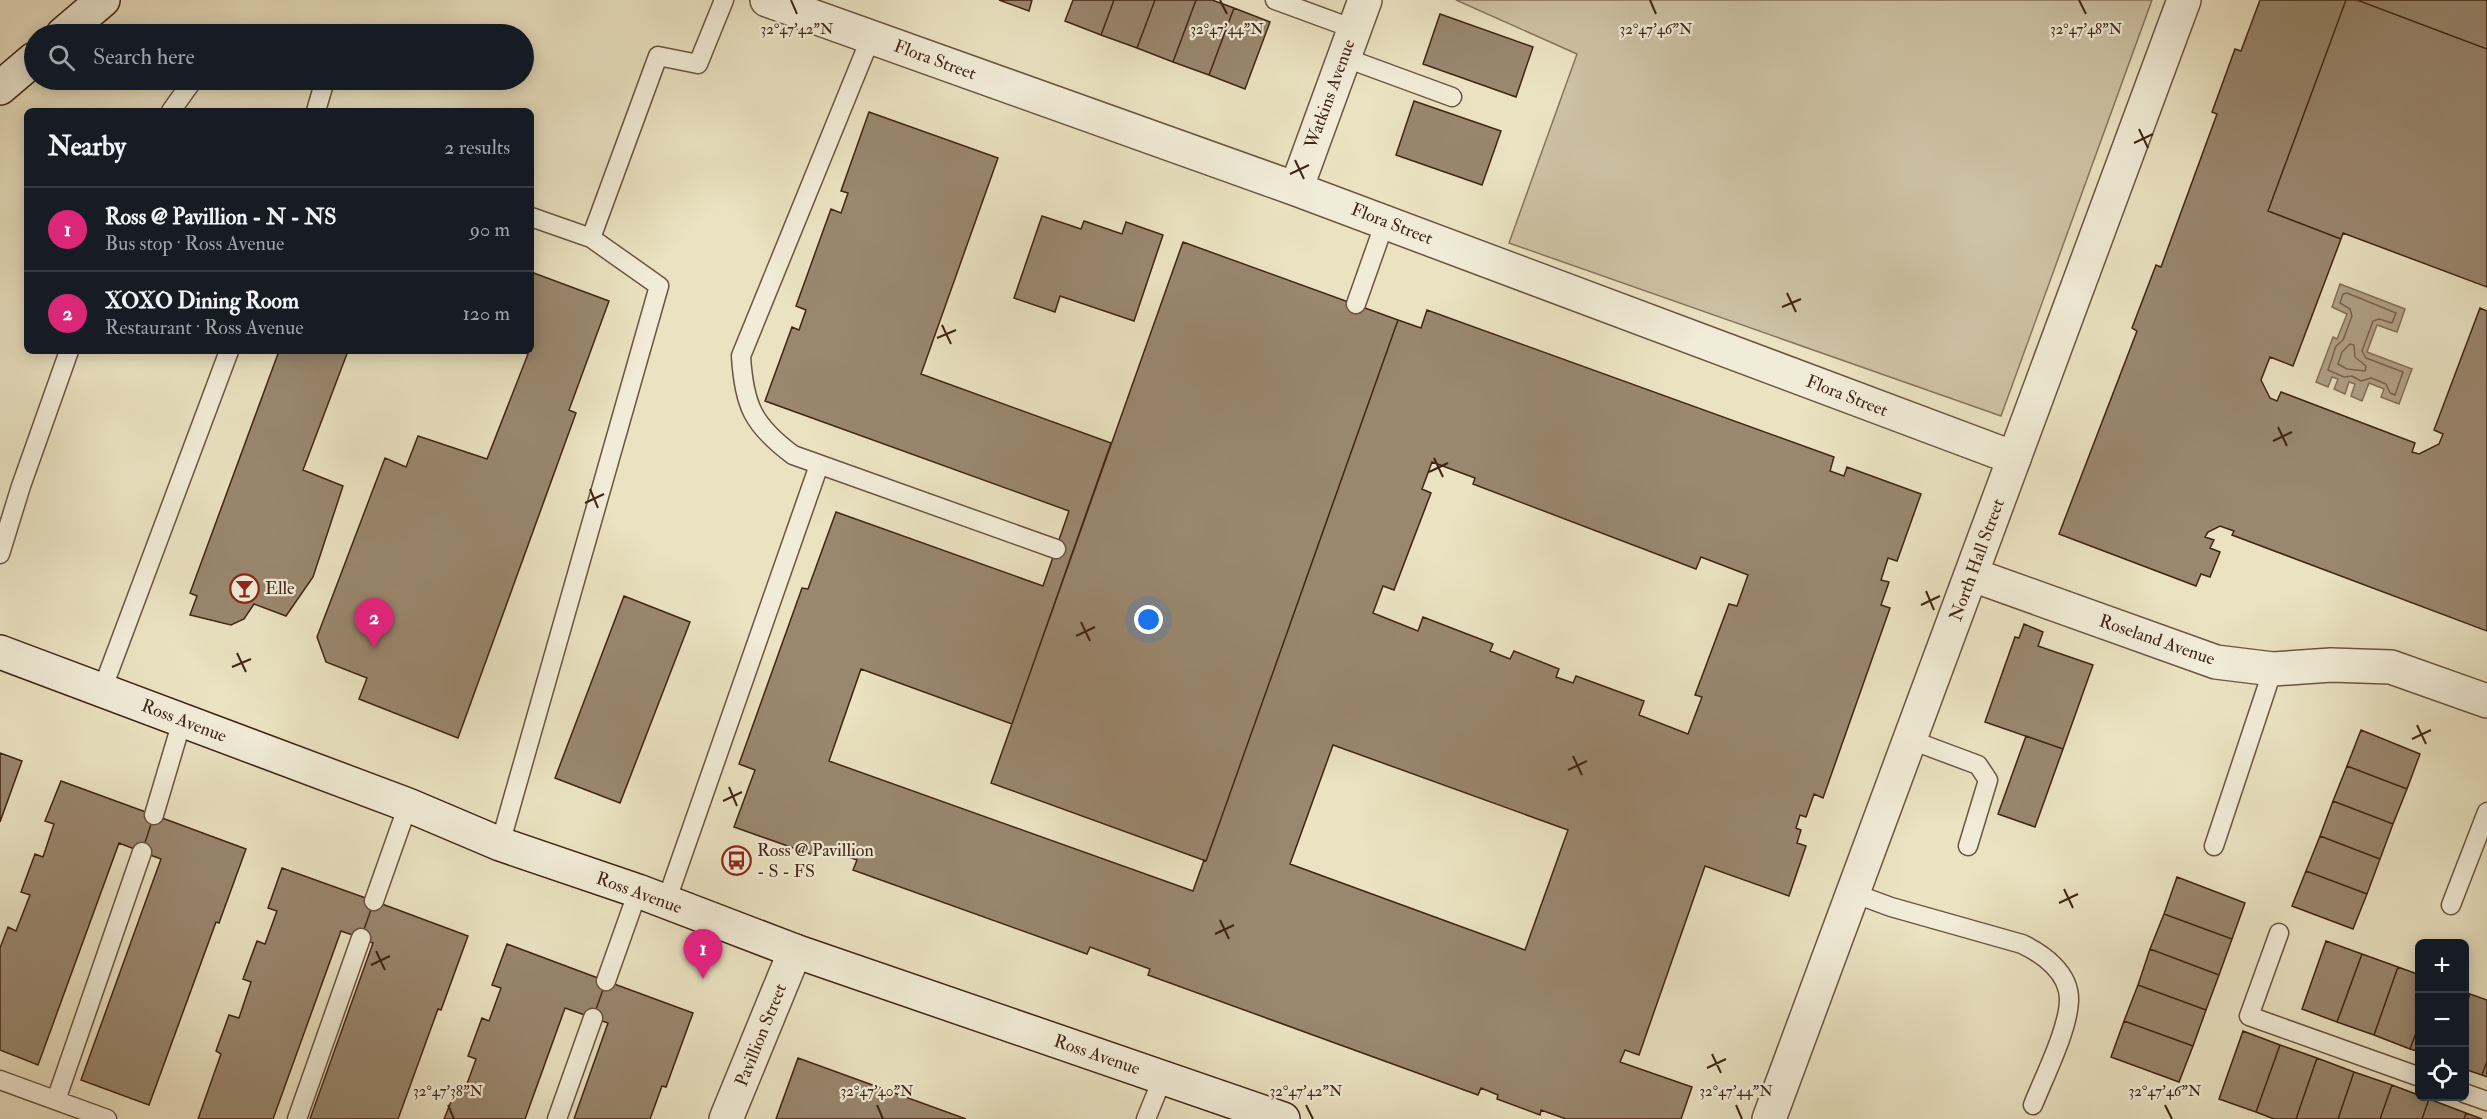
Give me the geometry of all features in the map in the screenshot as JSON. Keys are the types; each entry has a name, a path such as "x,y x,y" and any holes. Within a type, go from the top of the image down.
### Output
{"street":[{"path":"75,24 103,0"},
{"name":"Flora Street","path":"767,0 1296,189 2014,458"},
{"name":"North Hall Street","path":"1769,1119 2184,0"},
{"name":"Watkins Avenue","path":"1296,189 1354,29"},
{"path":"0,88 24,67"},
{"name":"Roseland Avenue","path":"1972,574 2216,662 2273,669 2331,665 2391,667 2487,701"},
{"name":"Ross Avenue","path":"0,652 408,805 500,844 652,897 795,951 1283,1119"},
{"name":"Pavillion Street","path":"726,1119 795,951"}],"lane":[{"path":"591,238 658,56 698,64 724,0"},
{"path":"1275,0 1354,29 1452,97"},
{"path":"871,37 741,356 743,386 753,413 769,438 793,455 1056,549"},
{"path":"173,108 186,90"},
{"path":"317,108 322,90"},
{"path":"500,844 659,286 591,238 534,218"},
{"path":"1356,304 1385,222"},
{"path":"0,554 21,486 68,354"},
{"path":"102,690 229,354"},
{"path":"606,981 652,897 819,465"},
{"path":"2214,846 2273,669"},
{"path":"154,815 182,720"},
{"path":"1911,740 1978,765 1988,780 1968,846"},
{"path":"374,901 408,805"},
{"path":"2451,905 2487,812"},
{"path":"56,1100 142,852"},
{"path":"1853,893 1891,907 2022,944 2042,954 2062,976 2069,999 2065,1024 2033,1105"},
{"path":"2279,933 2249,1016 2415,1075"},
{"path":"297,1119 361,938"},
{"path":"557,1119 593,1018"},
{"path":"1146,1119 1163,1077"},
{"path":"0,1080 107,1119"},
{"path":"2469,1095 2487,1101"}],"shaded area":[{"path":"1456,0 2152,0 2001,416 1509,243 1577,54"}],"water":[{"path":"2340,284 2405,309 2397,332 2377,325 2367,352 2412,369 2399,404 2381,397 2384,389 2369,383 2362,401 2351,396 2355,384 2349,382 2345,394 2334,389 2338,379 2332,377 2328,387 2316,382 2333,337 2337,339 2347,314 2332,307"}],"building":[{"path":"999,0 1032,0 1029,11"},
{"path":"1073,0 1114,0 1101,35 1065,21"},
{"path":"1114,0 1155,0 1137,48 1101,35"},
{"path":"1155,0 1196,0 1173,62 1137,48"},
{"path":"1196,0 1212,0 1234,8 1209,75 1173,62"},
{"path":"2260,0 2346,0 2268,211 2341,239 2293,366 2270,357 2261,380 2270,398 2277,401 2281,392 2415,443 2412,452 2419,454 2439,444 2443,434 2434,430 2480,308 2487,311 2487,631 2232,535 2234,531 2220,526 2208,532 2205,537 2214,540 2210,548 2220,552 2210,577 2201,574 2196,586 2059,534 2137,331 2132,328 2156,265 2161,267 2217,114 2212,112 2235,49 2241,51"},
{"path":"2346,0 2357,0 2487,49 2487,287 2343,233 2341,239 2268,211"},
{"path":"2357,0 2487,0 2487,49"},
{"path":"1234,8 1270,22 1245,89 1209,75"},
{"path":"1440,14 1533,47 1516,97 1423,64"},
{"path":"1414,101 1501,131 1482,185 1396,155"},
{"path":"869,112 998,158 921,374 1111,443 1012,724 861,669 829,761 1193,891 1204,860 1206,861 1398,320 1421,328 1427,310 1834,457 1830,471 1844,476 1847,467 1921,494 1897,561 1888,558 1881,580 1889,582 1881,605 1890,608 1823,798 1814,794 1806,817 1800,815 1796,828 1801,830 1797,843 1806,846 1789,896 1705,866 1639,1055 1625,1050 1620,1062 1692,1087 1681,1119 1566,1119 1541,1110 1540,1115 1497,1099 1498,1095 1481,1088 1478,1095 1148,975 1150,969 1090,947 1087,954 853,870 857,860 819,846 816,856 734,827 755,770 739,764 802,588 808,589 836,512 1043,586 1069,511 765,401 792,327 799,330 806,310 796,306 831,209 841,213 848,193 841,191","holes":["1432,462 1475,478 1473,484 1696,569 1701,557 1748,575 1737,606 1729,604 1695,695 1702,697 1688,734 1639,715 1644,701 1576,676 1573,683 1556,677 1559,669 1514,651 1510,659 1490,651 1493,644 1423,617 1418,631 1373,613 1383,586 1394,590 1431,493 1422,489","1333,745 1568,830 1525,950 1290,864"]},
{"path":"1042,216 1081,229 1084,221 1122,234 1126,222 1163,235 1134,321 1060,296 1055,312 1014,298"},
{"path":"1183,242 1398,320 1206,861 991,783"},
{"path":"534,273 609,301 569,410 576,413 458,738 359,699 367,678 326,662 317,637 385,458 406,467 418,436 487,459 528,354 534,354"},
{"path":"278,354 347,354 303,470 343,486 313,577 286,616 254,604 244,619 231,625 190,615 197,596 190,593"},
{"path":"624,596 690,622 620,803 555,778"},
{"path":"2024,624 2043,632 2038,646 2093,665 2063,749 1985,722 2015,637 2019,638"},
{"path":"2361,730 2420,754 2407,789 2347,766"},
{"path":"2026,736 2063,749 2035,827 1998,814"},
{"path":"0,753 22,761 0,822"},
{"path":"2347,766 2407,789 2393,824 2333,801"},
{"path":"61,781 154,815 142,852 119,843 38,1065 0,1050 0,948 8,927 16,931 30,895 21,892 35,854 43,857 54,824 45,821"},
{"path":"2333,801 2393,824 2380,859 2320,836"},
{"path":"154,815 246,849 219,923 216,922 149,1105 81,1080 161,859 142,852"},
{"path":"2320,836 2380,859 2367,894 2306,871"},
{"path":"282,868 374,901 361,938 341,931 273,1119 198,1119 221,1054 216,1051 229,1015 239,1018 251,982 243,979 257,941 265,944 277,911 268,908"},
{"path":"2306,871 2367,894 2353,929 2292,906"},
{"path":"2177,877 2245,903 2232,939 2164,914"},
{"path":"374,901 468,936 441,1010 438,1009 398,1119 310,1119 373,943 361,938"},
{"path":"2164,914 2232,939 2219,975 2150,949"},
{"path":"2326,941 2362,954 2337,1022 2302,1009"},
{"path":"507,944 606,981 593,1018 565,1008 525,1119 444,1119 455,1092 463,1095 476,1059 468,1056 482,1018 489,1021 501,988 492,985"},
{"path":"2150,949 2219,975 2206,1010 2138,985"},
{"path":"2362,954 2398,967 2374,1035 2337,1022"},
{"path":"2398,967 2415,973 2415,1036 2410,1049 2374,1035"},
{"path":"606,981 693,1013 666,1087 662,1086 650,1119 574,1119 608,1023 593,1018"},
{"path":"2138,985 2206,1010 2193,1046 2124,1021"},
{"path":"2470,994 2487,1000 2487,1061 2482,1075 2469,1071"},
{"path":"2124,1021 2193,1046 2179,1082 2111,1057"},
{"path":"2243,1031 2280,1045 2256,1112 2219,1099"},
{"path":"2415,1036 2415,1050 2410,1049"},
{"path":"2280,1045 2317,1058 2296,1119 2274,1119 2256,1112"},
{"path":"798,1058 966,1119 776,1119"},
{"path":"2317,1058 2354,1072 2338,1119 2296,1119"},
{"path":"2487,1061 2487,1077 2482,1075"},
{"path":"2354,1072 2392,1085 2380,1119 2338,1119"},
{"path":"2392,1085 2415,1094 2415,1101 2428,1101 2422,1119 2380,1119"},
{"path":"2428,1101 2434,1101 2466,1113 2464,1119 2422,1119"},
{"path":"2466,1113 2482,1119 2464,1119"}],"place":[{"name":"Elle","path":"244,588"},
{"name":"XOXO Dining Room","path":"374,648"},
{"name":"Ross @ Pavillion - S - FS","path":"736,860"},
{"name":"Ross @ Pavillion - N - NS","path":"703,979"}]}
